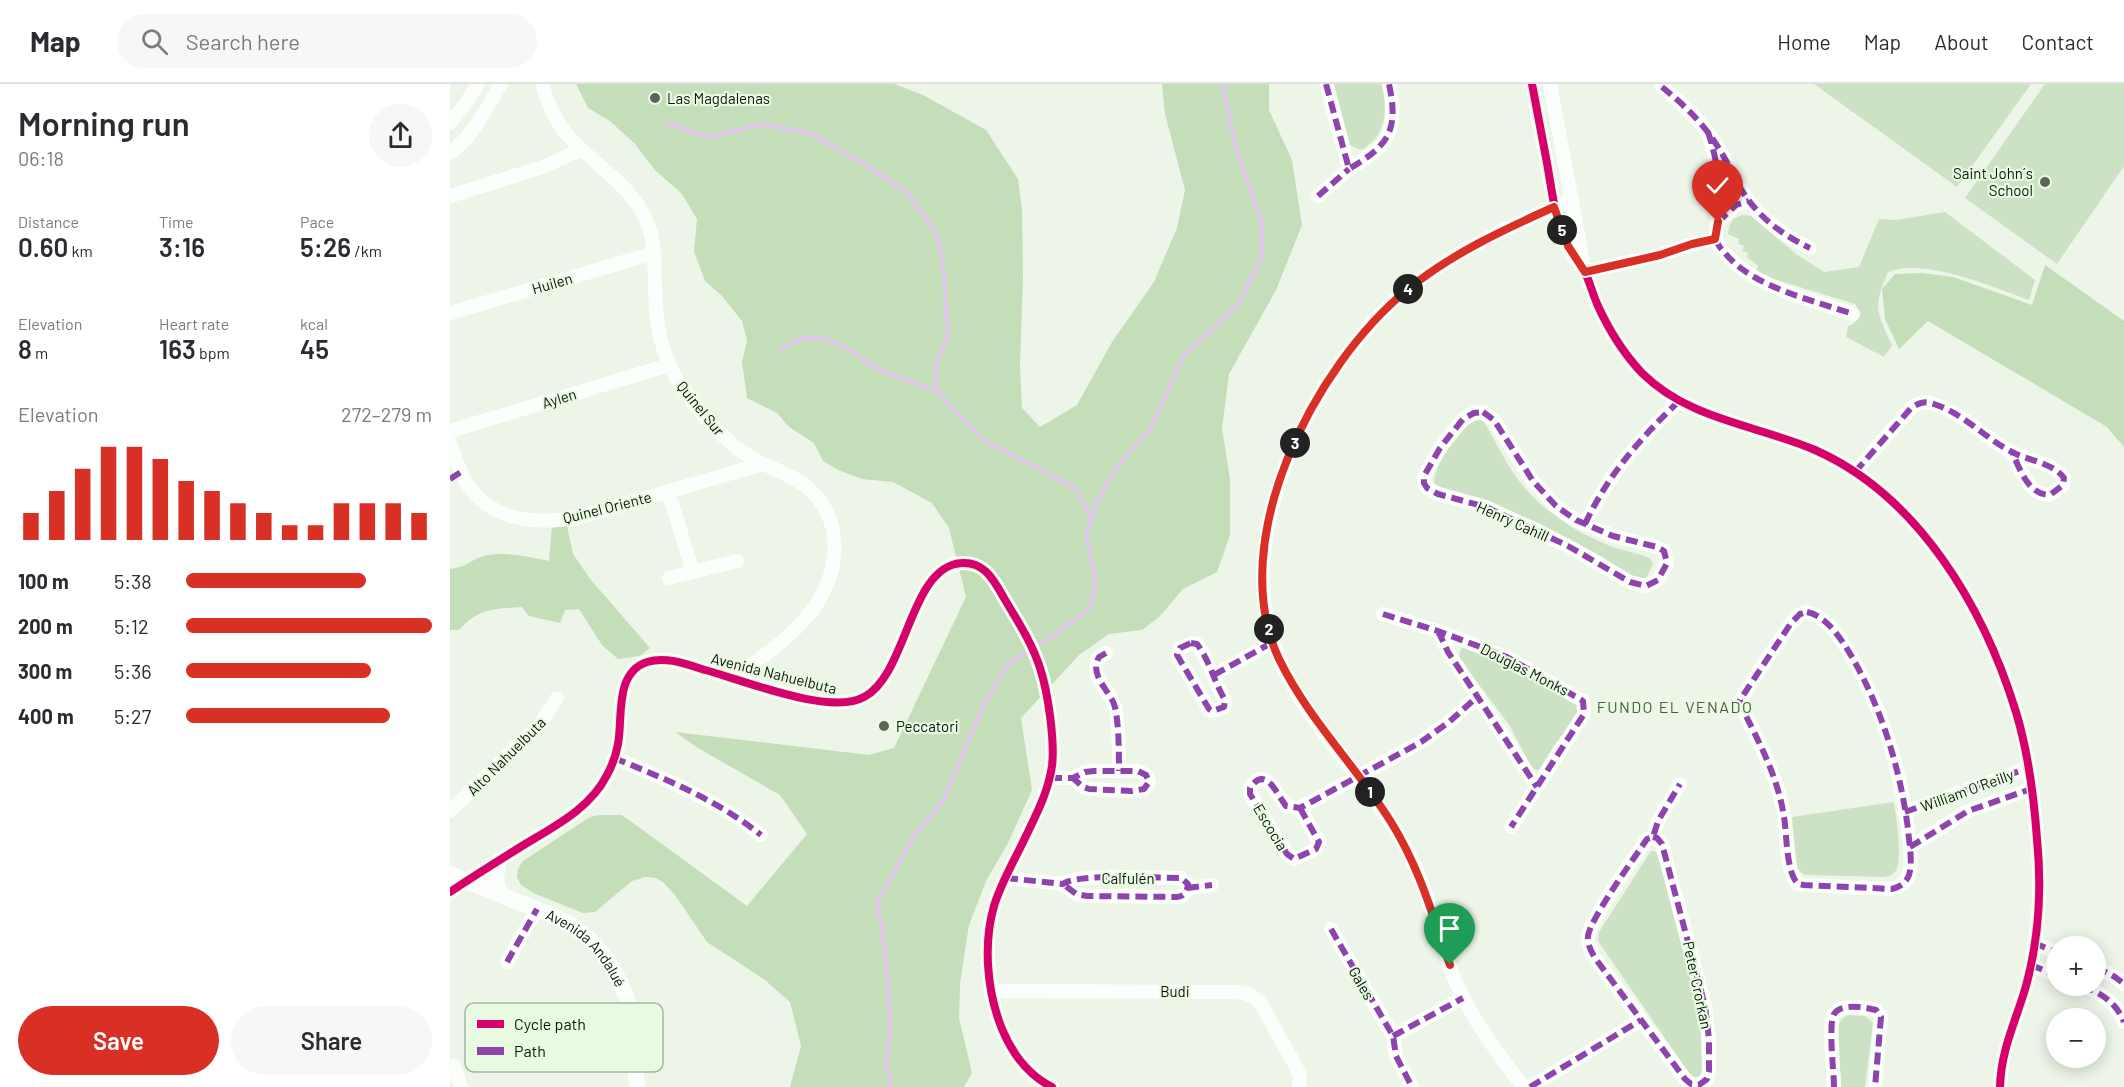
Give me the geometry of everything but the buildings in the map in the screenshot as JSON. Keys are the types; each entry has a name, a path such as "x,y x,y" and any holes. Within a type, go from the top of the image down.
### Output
{"street":[{"path":"453,115 478,84"},
{"path":"450,153 478,124 501,84"},
{"name":"Quinel Sur","path":"542,84 545,98 559,123 582,149 610,172 642,211 651,233 654,253 658,324 669,365 692,400 718,431 735,446 763,464 806,486 827,513 834,536 834,561 826,588 808,617 733,678"},
{"path":"1326,84 1349,169"},
{"path":"1317,196 1379,148 1389,135 1393,102 1389,84"},
{"path":"1532,84 1554,207 1568,246 1585,272 1599,307 1625,353 1644,374 1679,401 1708,414 1805,446 1855,472 1917,527 1962,590 1984,630 2016,711 2031,789 2039,874 2039,909 2031,965 2005,1046 2000,1087"},
{"path":"1550,84 1585,272"},
{"path":"1662,87 1687,108 1708,132 1749,201 1776,229 1810,248"},
{"path":"1708,132 1718,170 1718,222 1715,239 1729,258 1756,279 1852,314"},
{"path":"450,195 543,166 582,149"},
{"path":"1523,1087 1482,1030 1463,998 1415,864 1390,821 1304,702 1279,659 1267,620 1263,551 1274,501 1293,447 1328,380 1371,325 1424,276 1457,255 1572,200"},
{"path":"1718,222 1736,205 1749,201"},
{"path":"1585,272 1660,255 1715,239"},
{"name":"Huilen","path":"450,313 654,253"},
{"name":"Aylen","path":"450,431 669,365"},
{"path":"1585,524 1596,500 1620,465 1639,441 1679,401"},
{"path":"1855,472 1912,407 1925,402 1943,408 1961,418 2012,452"},
{"name":"Henry Cahill","path":"1483,412 1494,420 1533,481 1556,506 1585,524 1613,536 1657,547 1664,551 1667,563 1658,580 1646,586 1630,582 1568,546 1486,507 1431,491 1424,483 1424,476 1440,448 1463,419 1474,413 1483,412"},
{"name":"Quinel Oriente","path":"450,443 456,476 495,509 513,517 536,521 580,517 763,464"},
{"path":"668,491 693,572"},
{"path":"669,578 737,561"},
{"name":"Avenida Nahuelbuta","path":"450,892 560,823 587,802 602,784 614,758 623,693 628,678 637,668 647,663 668,660 823,702 846,703 862,699 877,687 887,674 929,585 941,572 953,564 970,564 990,574 1020,624 1040,668 1052,731 1050,778 1042,803 995,904 989,932 988,960 991,991 999,1022 1011,1047 1032,1074 1052,1087"},
{"name":"William O´Reilly","path":"1813,613 1829,625 1844,644 1862,674 1886,733 1905,812 1910,847 1909,874 1903,884 1892,889 1804,885 1798,884 1791,876 1784,815 1776,782 1740,700 1791,623 1800,614 1813,613"},
{"name":"Douglas Monks","path":"1383,614 1438,631 1508,657 1583,701 1584,714 1512,827"},
{"path":"1438,631 1448,652 1537,787"},
{"path":"1214,675 1273,642"},
{"path":"1191,643 1197,644 1209,662 1214,675 1226,703 1224,707 1215,712 1209,709 1178,658 1178,650 1191,643"},
{"path":"1106,653 1099,657 1096,667 1098,677 1110,696 1116,712 1119,771"},
{"path":"1299,808 1433,735 1478,696"},
{"name":"Alto Nahuelbuta","path":"450,811 540,724 557,698"},
{"path":"614,758 691,790 733,814 761,835"},
{"name":"William O´Reilly","path":"1905,812 2028,768"},
{"path":"1050,778 1073,778 1085,772 1119,771 1143,772 1149,778 1148,787 1140,791 1132,791 1083,788 1073,778"},
{"name":"Escocia","path":"1262,780 1268,781 1273,784 1286,806 1299,808 1319,842 1316,849 1294,859 1287,854 1250,794 1251,786 1262,780"},
{"name":"Peter Crorkan","path":"1653,837 1658,838 1662,844 1705,1006 1708,1025 1708,1075 1703,1082 1695,1085 1685,1079 1595,958 1588,940 1593,922 1645,842 1653,837 1658,821 1680,784"},
{"name":"William O´Reilly","path":"1910,847 1968,811 2031,789"},
{"path":"499,860 495,878 501,895"},
{"name":"Avenida Andalué","path":"450,874 537,909 572,926 599,949 616,975 627,1003"},
{"name":"Calfulén","path":"1006,878 1064,884 1076,894 1087,896 1177,897 1184,895 1188,888 1212,885"},
{"path":"507,962 537,909"},
{"name":"Gales","path":"1331,929 1393,1036 1396,1056 1412,1087"},
{"path":"2034,943 2046,948"},
{"path":"2031,965 2046,971"},
{"path":"2106,972 2124,984"},
{"name":"Budi","path":"991,991 1247,993 1261,1004 1295,1065 1300,1076 1299,1087"},
{"path":"2103,996 2111,1002 2124,1022"},
{"path":"1393,1036 1463,998"},
{"path":"1834,1087 1833,1018 1839,1010 1849,1007 1875,1010 1881,1017 1875,1087"},
{"path":"1530,1087 1641,1020"},
{"path":"454,1066 461,1087"},
{"name":"Avenida Andalué","path":"636,1072 637,1087"}],"green space":[{"path":"576,84 894,84 923,95 986,130 1018,179 1022,211 1023,275 1020,367 1022,408 1040,427 1077,405 1112,342 1154,282 1177,228 1185,190 1165,114 1162,84 1269,84 1269,110 1292,160 1302,225 1276,290 1229,374 1222,428 1230,479 1230,535 1217,572 1183,589 1159,617 1142,630 1109,634 1079,655 1021,718 1032,790 1008,843 986,881 969,925 960,983 959,1018 972,1073 964,1087 790,1087 801,1046 790,1002 765,980 707,942 675,895 664,883 656,878 645,877 632,881 595,912 583,913 533,893 521,885 517,877 518,869 523,861 590,817 622,815 747,906 807,834 780,795 698,748 675,732 869,755 894,748 966,597 949,528 932,503 893,482 862,479 838,470 823,461 814,443 789,427 777,413 747,398 742,362 747,341 742,321 722,296 705,281 694,251 697,219 682,194 655,170 635,144 610,121 588,108"},
{"path":"1334,84 1383,84 1385,113 1383,122 1376,137 1361,150 1350,145"},
{"path":"1814,84 2031,84 1957,187"},
{"name":"Saint John´s School","path":"2045,84 2124,84 2124,166 2057,264 1965,198"},
{"path":"1945,212 2035,280 2029,300 1978,281 1939,271 1903,268 1888,272 1878,302 1880,316 1892,345 1884,357 1846,337 1848,326 1858,317 1855,304 1755,273 1758,266 1747,257 1748,253 1742,251 1744,246 1738,244 1739,239 1728,234 1732,221 1738,217 1751,216 1796,254 1824,272 1859,267 1879,219 1896,220"},
{"path":"2045,265 2124,321 2124,447 2107,427 1928,321 1899,349 1885,319 1882,289 1895,274 1922,273 1953,277 2032,305"},
{"path":"1478,420 1484,422 1508,465 1532,496 1555,516 1582,533 1615,548 1650,558 1653,564 1646,578 1634,578 1601,556 1537,522 1487,501 1435,485 1437,469 1449,448 1464,429"},
{"path":"567,526 573,554 591,580 650,648 640,656 618,659 602,645 579,609 565,610 560,623 529,616 522,607 495,609 473,617 459,630 450,630 450,569 464,566 481,557 498,554 549,561 552,527"},
{"path":"1463,647 1503,661 1578,703 1578,717 1555,744 1539,770 1532,769 1510,726 1459,658"},
{"path":"1894,802 1899,856 1896,870 1892,874 1884,877 1808,875 1803,874 1797,868 1792,817"},
{"path":"1651,851 1658,854 1700,1017 1702,1073 1697,1078 1691,1076 1598,941 1599,932"},
{"path":"1848,1015 1865,1016 1873,1023 1865,1087 1841,1087 1838,1025"}],"waterway":[{"path":"891,1087 886,1058 890,1034 888,979 877,903 914,836 943,801 984,704 1007,665 1054,635 1090,608 1096,580 1086,535 1098,501 1118,465 1150,430 1183,357 1239,303 1262,256 1262,223 1237,151 1222,84"},
{"path":"667,123 708,137 763,124 809,133 858,160 908,193 937,234 944,273 948,336 936,362 937,391 982,439 1075,488 1092,518"},
{"path":"782,349 791,343 808,338 826,339 852,351 879,369 937,391"}],"marked path":[{"path":"1326,84 1349,169 1374,152 1388,135 1393,114 1389,84"},
{"path":"1662,87 1705,128 1720,149 1747,199 1762,216 1780,231 1810,248"},
{"path":"1708,132 1718,177 1719,205 1716,233 1720,248 1737,265 1767,284 1853,314"},
{"path":"1318,196 1349,169"},
{"path":"1718,222 1736,205 1749,201"},
{"path":"1618,263 1660,255 1715,239"},
{"path":"1585,524 1604,489 1626,458 1679,401"},
{"path":"1855,472 1912,407 1927,402 1953,412 2014,453 2054,469 2064,478 2063,485 2050,495 2036,491 2026,480 2012,452"},
{"path":"1483,412 1494,420 1533,481 1556,506 1576,520 1613,536 1657,547 1664,551 1667,563 1658,580 1646,586 1630,582 1568,546 1486,507 1438,494 1427,488 1424,476 1440,448 1463,419 1474,413 1483,412"},
{"path":"450,479 461,472"},
{"path":"1807,612 1826,622 1845,646 1871,694 1888,738 1900,783 1911,858 1908,878 1892,889 1798,884 1791,871 1784,817 1777,788 1740,700 1791,623 1800,614 1807,612"},
{"path":"1383,614 1438,631 1507,657 1583,701 1584,714 1511,827"},
{"path":"1438,631 1448,652 1537,787"},
{"path":"1214,675 1273,642"},
{"path":"1191,643 1197,644 1205,657 1225,700 1224,707 1212,711 1209,709 1177,655 1180,648 1191,643"},
{"path":"1106,653 1099,657 1096,670 1116,711 1119,771"},
{"path":"1300,808 1319,842 1316,849 1294,859 1287,854 1250,794 1250,788 1256,781 1266,780 1286,806 1300,808 1421,742 1449,722 1478,696"},
{"path":"614,758 672,782 709,801 761,835"},
{"path":"1905,812 2028,768"},
{"path":"1050,778 1073,778 1085,772 1094,771 1138,771 1146,775 1149,782 1144,789 1132,791 1089,789 1073,778"},
{"path":"1653,837 1662,844 1705,1006 1709,1039 1709,1071 1707,1079 1699,1085 1691,1084 1685,1079 1595,958 1588,939 1596,916 1647,839 1653,837 1658,821 1680,784"},
{"path":"1910,847 1968,811 2031,789"},
{"path":"1006,878 1063,884 1084,878 1101,877 1181,878 1188,884 1185,893 1177,897 1087,896 1076,894 1063,884"},
{"path":"1187,888 1212,885"},
{"path":"507,962 537,909"},
{"path":"1331,929 1393,1036 1396,1056 1412,1087"},
{"path":"2034,943 2046,948"},
{"path":"2031,965 2046,971"},
{"path":"2106,972 2124,984"},
{"path":"2102,996 2117,1009 2124,1022"},
{"path":"1393,1036 1463,998"},
{"path":"1834,1087 1832,1020 1837,1011 1847,1007 1876,1010 1881,1017 1875,1087"},
{"path":"1530,1087 1641,1020"}],"cycle path":[{"path":"1532,84 1554,206 1563,236 1569,250 1585,272 1607,324 1635,366 1661,389 1681,401 1724,420 1793,441 1852,470 1886,496 1916,526 1942,559 1966,596 1986,634 2016,712 2024,743 2034,807 2039,876 2034,950 2026,986 2003,1060 2000,1087"},
{"path":"450,892 558,824 591,798 600,787 614,760 618,744 622,697 629,676 636,668 654,660 669,660 786,694 830,702 849,702 864,697 878,685 889,669 927,587 940,572 955,564 972,564 986,571 991,577 1024,632 1040,668 1048,703 1053,744 1050,776 1045,795 994,906 988,936 988,968 993,1000 1006,1038 1028,1070 1052,1087"}],"place":[{"name":"Las Magdalenas","path":"655,98"},
{"name":"Saint John´s School","path":"2045,182"},
{"name":"Peccatori","path":"884,726"}],"district":[{"name":"FUNDO EL VENADO","path":"1675,706"}],"route":[{"path":"1450,965 1415,864 1375,798 1314,717 1279,659 1269,631 1264,596 1263,551 1269,518 1283,474 1293,447 1317,399 1341,361 1387,309 1424,276 1444,262 1554,207 1568,246 1585,272 1660,255 1715,239 1718,222"}]}
